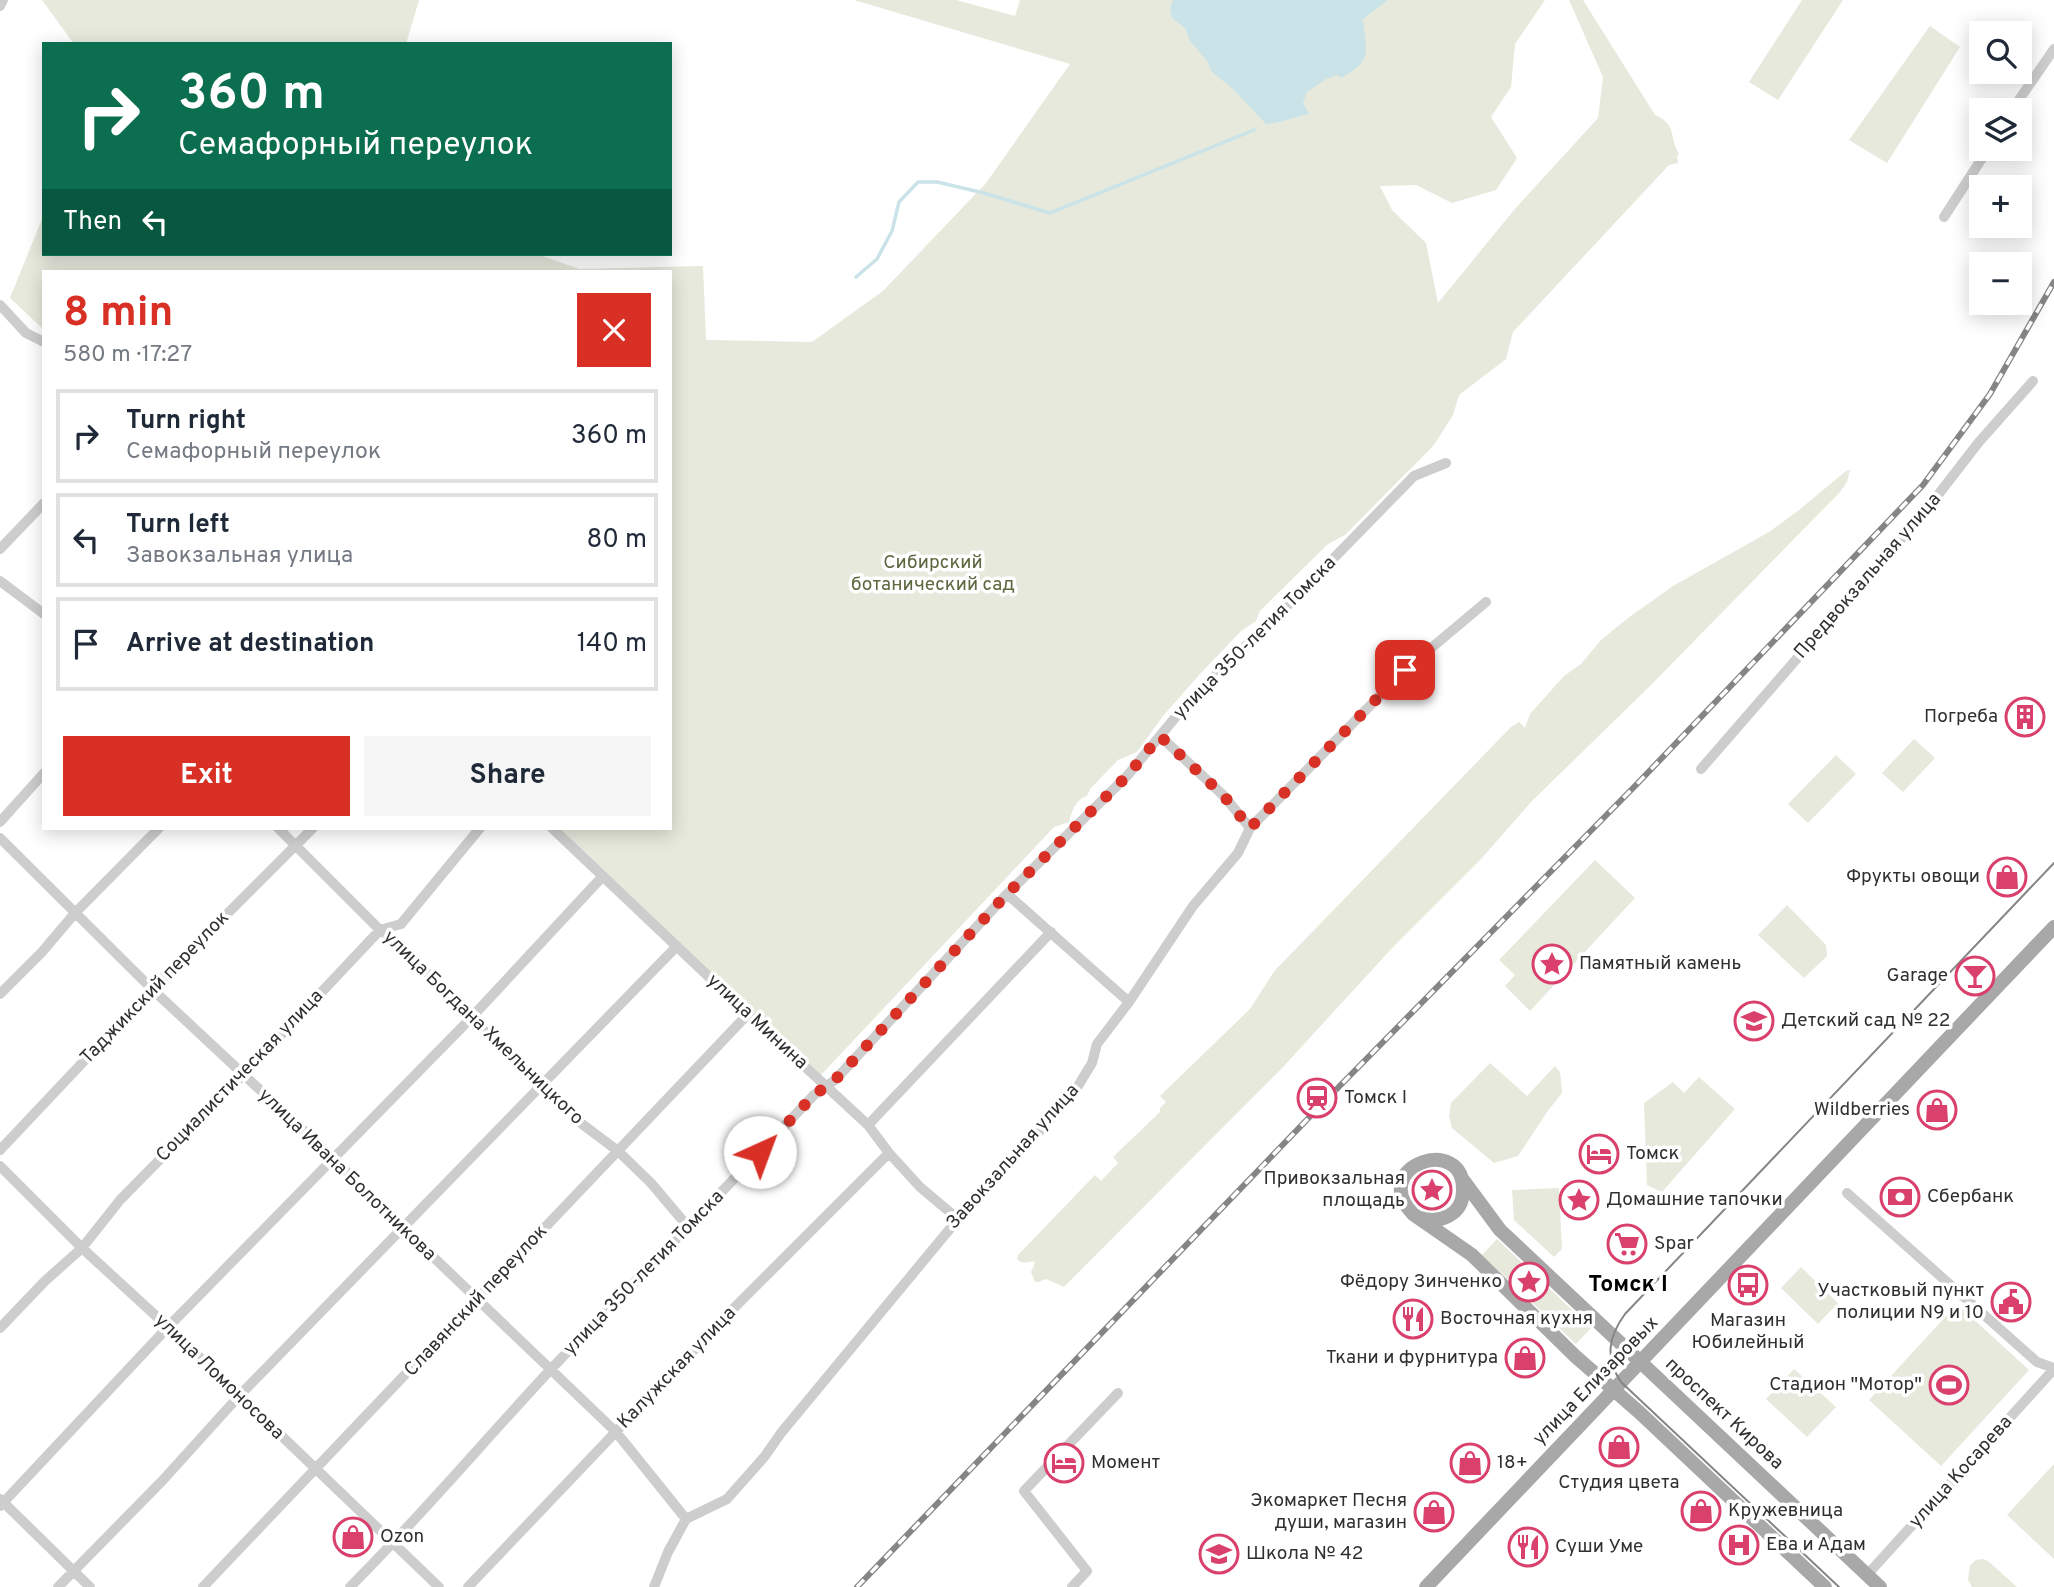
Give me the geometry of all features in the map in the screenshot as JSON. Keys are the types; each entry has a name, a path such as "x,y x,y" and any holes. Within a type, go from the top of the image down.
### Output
{"main road":[{"name":"улица Елизаровых","path":"1426,1587 2054,927"},
{"path":"1420,1218 1436,1221 1455,1211 1463,1196 1463,1184 1459,1174 1449,1164 1435,1160 1419,1162 1408,1172 1402,1186 1402,1196 1408,1209 1420,1218 1472,1255 1575,1356 1825,1587"},
{"name":"проспект Кирова","path":"1459,1174 1500,1230 1880,1587"}],"street":[{"path":"0,6 3,0"},
{"path":"2020,98 2054,49"},
{"path":"1944,217 1980,161"},
{"path":"0,305 26,333 42,341"},
{"name":"Предвокзальная улица","path":"1701,769 1927,509 1979,442 2033,381"},
{"name":"улица 350-летия Томска","path":"350,1587 552,1369 814,1095 844,1070 1007,894 1127,776 1188,702 1414,476 1447,463"},
{"path":"0,549 42,505"},
{"path":"0,581 42,612"},
{"name":"Завокзальная улица","path":"686,1519 727,1499 958,1219 1072,1096 1092,1063 1097,1044 1129,1002 1193,906 1238,853 1250,828 1405,670 1486,602"},
{"path":"1160,736 1224,796 1250,828"},
{"path":"0,822 42,775"},
{"path":"0,994 157,830"},
{"name":"улица Богдана Хмельницкого","path":"280,830 542,1086 651,1183 689,1228"},
{"name":"Таджикский переулок","path":"0,1150 152,989 311,830"},
{"name":"Социалистическая улица","path":"0,1328 45,1280 82,1248 120,1200 380,930 401,924 478,830"},
{"name":"улица Минина","path":"554,830 868,1125 920,1187 958,1219"},
{"name":"улица Ивана Болотникова","path":"0,838 152,989 333,1158 616,1432 686,1519"},
{"path":"90,1587 1,1503 168,1327 471,1018 603,876"},
{"path":"1007,894 1129,1002"},
{"path":"868,1125 1051,932"},
{"path":"58,1587 163,1480 239,1396 677,946"},
{"name":"Славянский переулок","path":"203,1587 748,1014"},
{"name":"Калужская улица","path":"468,1587 730,1312 889,1153"},
{"name":"улица Ломоносова","path":"0,1166 82,1248 439,1587"},
{"path":"1847,1194 2037,1362 2054,1369"},
{"name":"улица Косарева","path":"1867,1575 2054,1369"},
{"path":"1072,1587 1087,1571 1024,1491 1118,1393"},
{"path":"654,1587 668,1552 686,1519"}],"green space":[{"path":"42,0 419,0 407,42 73,42"},
{"name":"Сибирский ботанический сад","path":"854,0 956,0 1015,16 1020,0 1545,0 1515,44 1511,87 1491,117 1517,158 1496,190 1452,203 1416,185 1380,186 1392,210 1426,243 1438,303 1514,210 1598,118 1603,77 1569,0 1583,0 1655,115 1667,122 1679,154 1678,163 1669,165 1513,332 1506,359 1459,395 1453,415 1434,445 1345,535 1328,544 1260,611 1256,621 1241,631 1163,716 1137,752 1118,760 1090,789 1087,796 1077,803 1069,822 1054,827 820,1076 560,830 672,830 672,270 42,270 42,328 10,298 42,219 42,256 543,256 579,269 703,266 706,340 812,342 883,291 986,183 1070,64"},
{"path":"1802,0 1843,0 1778,100 1749,82"},
{"path":"1930,26 1960,47 1887,163 1849,140"},
{"path":"1850,470 1847,482 1840,492 1651,685 1532,801 1481,859 1394,946 1283,1067 1064,1287 1046,1279 1035,1282 1031,1272 1035,1263 1021,1262 1017,1259 1018,1255 1095,1175 1101,1181 1118,1163 1113,1157 1160,1112 1166,1102 1160,1096 1250,1009 1275,970 1511,727 1519,722 1525,728 1530,714 1564,676 1581,664 1601,640 1628,618 1673,586 1769,532"},
{"path":"1914,739 1935,758 1903,792 1882,773"},
{"path":"1836,755 1856,774 1808,823 1788,804"},
{"path":"1595,860 1635,898 1530,1011 1505,986 1515,975 1499,960"},
{"path":"1787,905 1826,945 1827,956 1804,978 1758,935"},
{"path":"1490,1063 1527,1096 1555,1066 1560,1072 1562,1093 1518,1156 1494,1163 1452,1128 1449,1116 1451,1103"},
{"path":"1699,1077 1735,1109 1662,1192 1647,1185 1644,1103 1673,1082 1684,1093"},
{"path":"1432,1173 1444,1177 1448,1189 1444,1201 1432,1205 1420,1201 1416,1189 1420,1177"},
{"path":"1559,1188 1562,1249 1554,1257 1514,1220 1512,1190"},
{"path":"1497,1239 1591,1328 1576,1344 1482,1255"},
{"path":"1801,1267 1838,1303 1818,1324 1781,1288"},
{"name":"Стадион \"Мотор\"","path":"1957,1304 2029,1370 1941,1466 1869,1400"},
{"path":"1794,1369 1836,1407 1807,1437 1766,1399"},
{"path":"2054,1464 2054,1559 2007,1515"},
{"path":"1983,1559 2017,1587 1972,1587 1968,1580 1970,1565"}],"water":[{"path":"1173,0 1388,0 1363,19 1366,54 1359,66 1341,78 1338,75 1326,79 1307,92 1303,103 1309,114 1266,124 1233,89 1212,72 1207,61 1190,41 1185,28 1172,18 1170,9"}],"waterway":[{"path":"856,277 877,259 892,231 899,202 918,182 937,182 984,193 1050,213 1254,130"}],"tram line":[{"path":"1839,1587 1621,1382 1612,1364 1612,1339 1625,1314 2054,863"}],"railway":[{"path":"857,1587 1323,1103 1636,785 1923,485 1990,394 2054,282"}],"place":[{"name":"Погреба","path":"2025,717"},
{"name":"Фрукты овощи","path":"2007,877"},
{"name":"Памятный камень","path":"1552,964"},
{"name":"Garage","path":"1975,976"},
{"name":"Детский сад № 22","path":"1754,1021"},
{"name":"Томск I","path":"1317,1098"},
{"name":"Wildberries","path":"1937,1110"},
{"name":"Томск","path":"1599,1154"},
{"name":"Привокзальная площадь","path":"1432,1190"},
{"name":"Сбербанк","path":"1900,1197"},
{"name":"Домашние тапочки","path":"1579,1200"},
{"name":"Spar","path":"1627,1244"},
{"name":"Фёдору Зинченко","path":"1529,1282"},
{"name":"Магазин Юбилейный","path":"1748,1285"},
{"name":"Участковый пункт полиции N9 и 10","path":"2011,1302"},
{"name":"Восточная кухня","path":"1413,1319"},
{"name":"Ткани и фурнитура","path":"1525,1358"},
{"name":"Стадион \"Мотор\"","path":"1949,1385"},
{"name":"Студия цвета","path":"1619,1447"},
{"name":"Момент","path":"1064,1463"},
{"name":"18+","path":"1470,1463"},
{"name":"Кружевница","path":"1701,1511"},
{"name":"Экомаркет Песня души, магазин","path":"1434,1512"},
{"name":"Ozon","path":"353,1537"},
{"name":"Ева и Адам","path":"1739,1545"},
{"name":"Суши Уме","path":"1528,1547"},
{"name":"Школа № 42","path":"1219,1554"}],"district":[{"name":"Томск I","path":"1628,1285"}],"route":[{"path":"760,1152 814,1095 835,1080 1007,894 1127,776 1160,736 1224,796 1250,828 1405,670"}]}
